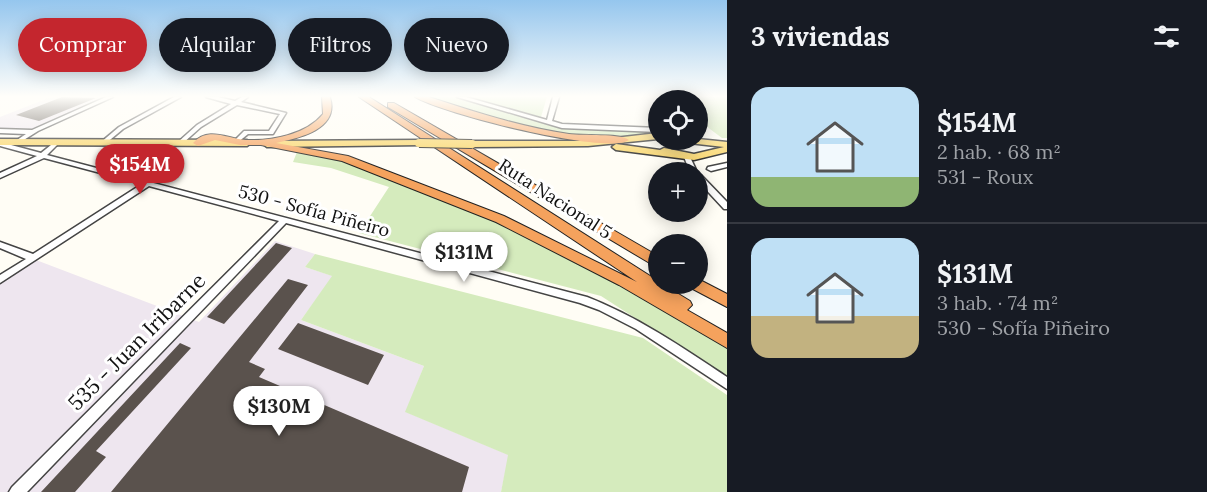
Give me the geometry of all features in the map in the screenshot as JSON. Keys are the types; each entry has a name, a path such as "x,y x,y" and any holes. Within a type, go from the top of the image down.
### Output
{"highway":[{"path":"198,143 212,137 241,142 284,138 309,130 324,120"},
{"name":"Ruta Nacional 5","path":"399,120 727,332"},
{"name":"Ruta Nacional 5","path":"417,120 648,256"},
{"path":"499,120 551,135 584,140 624,141"},
{"path":"265,144 344,158 500,219 624,281 727,341"},
{"path":"708,291 727,301"}],"main road":[{"path":"241,142 265,144 546,144 624,141 648,136"},
{"path":"0,143 198,143"},
{"path":"546,144 626,148 687,157 700,156 727,147"},
{"path":"708,144 727,147"},
{"path":"664,150 671,154"},
{"path":"700,156 704,150"}],"street":[{"path":"17,142 32,132 59,120"},
{"path":"103,143 121,128 136,120"},
{"path":"180,143 209,120"},
{"path":"241,142 246,132 271,133 279,120"},
{"path":"542,120 572,127 644,127 648,129"},
{"path":"0,131 32,132"},
{"name":"530 - Sofía Piñeiro","path":"0,143 584,300 614,311 727,384"},
{"path":"0,176 42,156 56,143"},
{"path":"687,157 689,162"},
{"path":"711,169 727,165"},
{"path":"0,280 148,184"},
{"path":"708,187 727,207"},
{"name":"535 - Juan Iribarne","path":"17,492 285,220"},
{"path":"0,245 33,258"}],"shaded area":[{"path":"0,120 55,120 34,129 0,128"},
{"path":"275,241 315,254 305,267 333,276 301,320 424,366 406,412 509,455 501,492 0,492 0,284 36,260 199,322"}],"green space":[{"path":"498,120 535,120 564,128 644,129 648,130 648,133 596,138 567,136"},
{"path":"708,120 727,120 727,138 722,138 708,128"},
{"path":"297,152 330,156 499,222 621,284 727,346 727,377 601,296 359,233 389,187 331,168 293,162"},
{"path":"315,254 643,338 727,395 727,492 501,492 508,455 405,412 424,366 301,320 332,276 305,267"}],"building":[{"path":"276,243 292,248 224,324 207,317"},
{"path":"288,279 308,285 249,362 265,369 259,377 469,467 462,492 111,492"},
{"path":"298,323 384,355 368,385 278,349"},
{"path":"180,343 191,348 96,451 106,457 75,492 41,492"}]}
